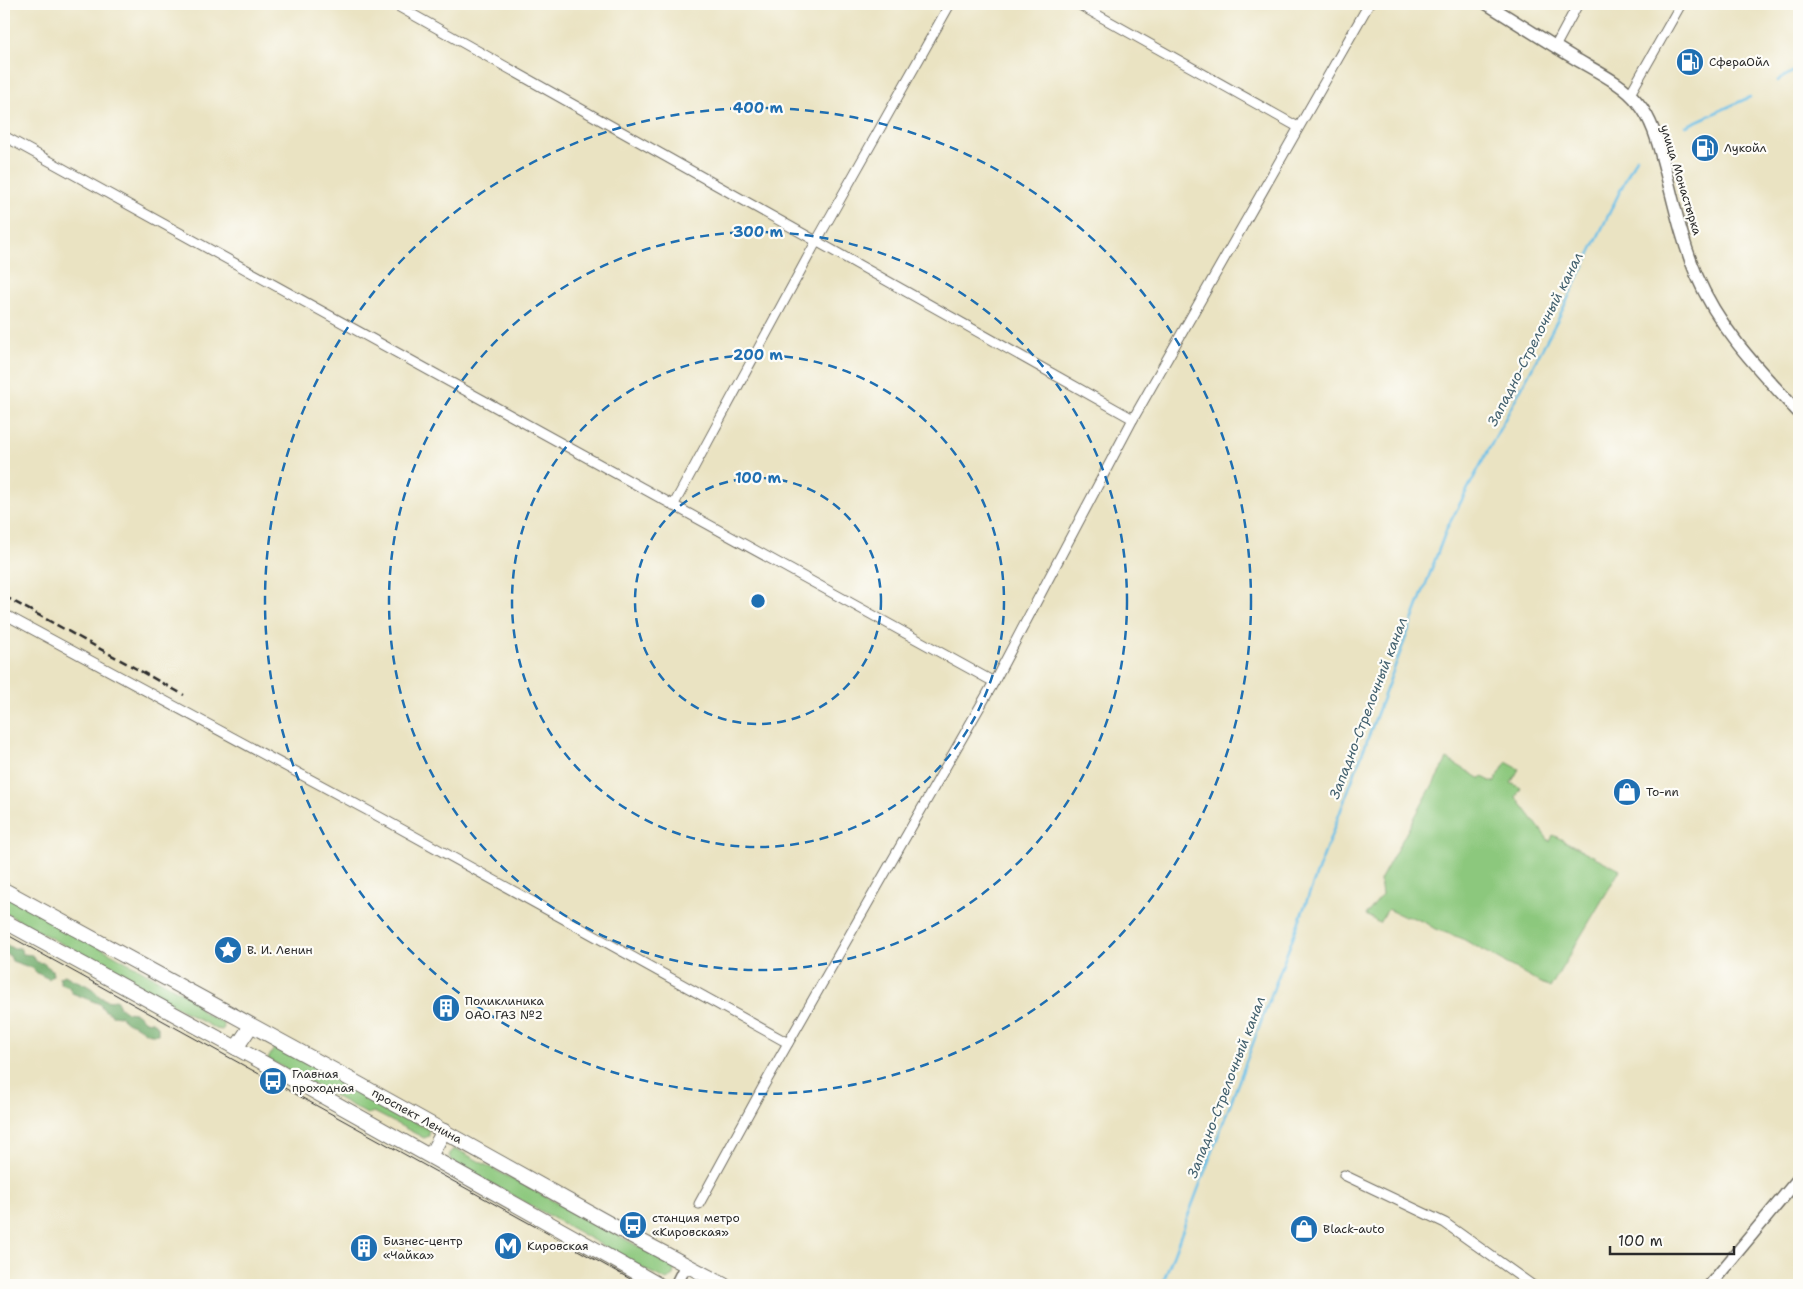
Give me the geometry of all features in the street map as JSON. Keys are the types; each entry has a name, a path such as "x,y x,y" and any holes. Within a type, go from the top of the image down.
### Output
{"main road":[{"name":"проспект Ленина","path":"4,890 724,1285"},
{"path":"4,921 236,1048 659,1285"},
{"path":"236,1048 251,1026"},
{"path":"430,1156 444,1131"}],"street":[{"path":"394,4 1133,419"},
{"path":"673,506 816,242 950,4"},
{"path":"1078,4 1298,127"},
{"path":"699,1204 788,1043 994,682 1133,419 1369,4"},
{"name":"улица Монастырка","path":"1487,4 1598,72 1630,94 1639,103 1646,115 1659,149 1689,255 1705,292 1722,323 1740,347 1799,413"},
{"path":"1555,47 1578,4"},
{"path":"1630,94 1681,4"},
{"path":"4,136 994,682"},
{"path":"4,614 376,815 788,1043"},
{"path":"1344,1174 1445,1223 1532,1285"},
{"path":"1710,1285 1799,1178"},
{"path":"676,1285 686,1265"}],"green space":[{"path":"1447,759 1481,779 1483,777 1494,783 1506,762 1519,769 1511,783 1521,788 1516,797 1550,842 1553,835 1620,870 1550,988 1461,938 1435,929 1424,922 1406,915 1405,917 1388,909 1379,923 1366,915 1382,895 1380,880"},
{"path":"4,894 195,1000 202,1012 223,1023 224,1028 222,1030 216,1029 4,912"},
{"path":"4,943 12,948 20,948 23,954 32,955 37,962 43,963 52,970 53,975 49,979 32,968 12,961 10,956 4,953"},
{"path":"65,975 93,989 102,998 116,1000 120,1007 127,1012 136,1013 145,1021 152,1022 158,1026 158,1034 147,1033 126,1022 120,1016 112,1015 103,1009 100,1004 72,993 69,987 61,984 59,977"},
{"path":"276,1045 429,1130 429,1136 424,1138 374,1112 367,1114 268,1059"},
{"path":"452,1150 458,1150 675,1266 673,1275 667,1280 650,1272 453,1162 449,1156"}],"waterway":[{"name":"Западно-Стрелочный канал","path":"1777,81 1799,68"},
{"name":"Западно-Стрелочный канал","path":"1686,126 1750,97"},
{"name":"Западно-Стрелочный канал","path":"1162,1285 1447,528 1559,317 1636,158"}],"tram line":[{"path":"4,933 641,1285"}],"railway":[{"path":"4,596 184,695"}],"place":[{"name":"СфераОйл","path":"1690,62"},
{"name":"Лукойл","path":"1705,148"},
{"name":"To-nn","path":"1627,792"},
{"name":"В. И. Ленин","path":"228,950"},
{"name":"Поликлиника ОАО ГАЗ №2","path":"446,1008"},
{"name":"Главная проходная","path":"273,1081"},
{"name":"станция метро «Кировская»","path":"633,1225"},
{"name":"Black-auto","path":"1304,1229"},
{"name":"Кировская","path":"508,1246"},
{"name":"Бизнес-центр «Чайка»","path":"364,1248"}]}
